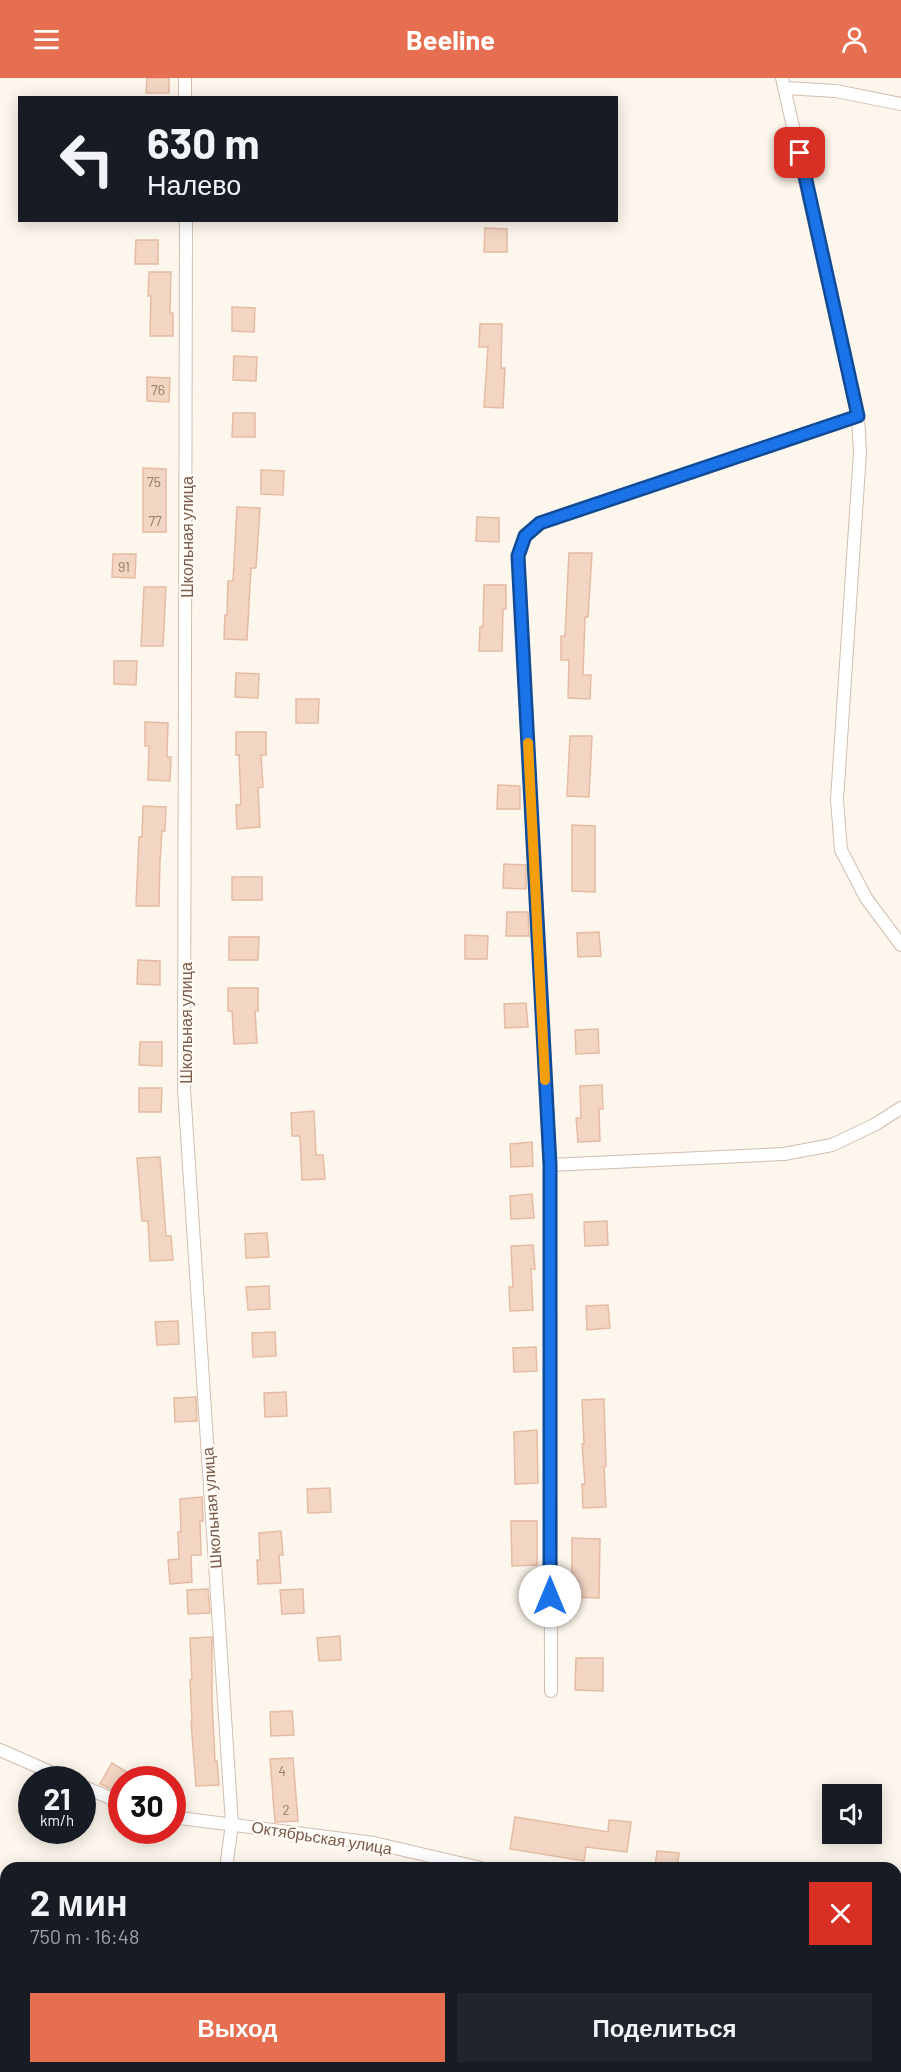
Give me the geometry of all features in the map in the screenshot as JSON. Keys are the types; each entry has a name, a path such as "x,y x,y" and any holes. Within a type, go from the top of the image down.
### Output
{"street":[{"path":"185,78 186,96"},
{"path":"901,104 784,83 858,416 860,452 837,800 842,849 866,898 901,945"},
{"name":"Школьная улица","path":"186,222 184,1089 232,1824 227,1862"},
{"path":"551,1691 550,1165 518,556 525,536 540,523 858,416"},
{"path":"550,1165 784,1154 832,1145 876,1124 901,1108"},
{"path":"0,1750 36,1766"},
{"name":"Октябрьская улица","path":"186,1819 374,1844 454,1862"}],"building":[{"path":"147,78 169,78 169,93 146,93"},
{"path":"485,228 507,229 507,252 484,252"},
{"path":"136,240 158,240 158,264 135,264"},
{"path":"149,272 171,272 170,312 173,313 173,336 150,336"},
{"path":"232,307 255,308 254,332 232,331"},
{"path":"480,324 502,324 501,368 505,368 503,408 484,407 488,347 479,347"},
{"path":"234,356 257,357 256,381 233,380"},
{"path":"147,377 170,378 169,402 147,401"},
{"path":"233,413 255,413 255,437 232,437"},
{"path":"143,468 166,469 166,532 143,532"},
{"path":"261,470 284,471 283,495 261,494"},
{"path":"237,507 260,508 256,568 251,568 247,640 224,639 228,581 233,581"},
{"path":"477,517 499,518 499,542 476,541"},
{"path":"569,553 592,553 588,617 585,617 583,675 591,675 590,699 568,698 569,660 561,660 561,636 565,636"},
{"path":"113,554 136,554 135,578 112,577"},
{"path":"484,585 506,585 502,651 479,651 480,627 483,627"},
{"path":"144,587 166,587 163,646 141,646"},
{"path":"114,661 137,661 136,685 114,684"},
{"path":"236,673 259,674 258,698 235,697"},
{"path":"296,699 319,699 318,723 296,723"},
{"path":"145,722 168,723 167,757 171,757 170,781 148,780 149,746 145,746"},
{"path":"236,732 266,732 266,755 261,755 263,787 258,788 260,827 237,829 236,805 241,805"},
{"path":"570,736 592,736 589,797 567,796"},
{"path":"498,785 520,786 520,809 497,809"},
{"path":"143,806 166,807 165,831 162,831 159,906 136,906 139,837 142,837"},
{"path":"572,825 595,826 595,892 572,891"},
{"path":"504,864 526,865 526,889 503,888"},
{"path":"232,877 262,877 262,900 232,900"},
{"path":"507,912 528,912 529,936 506,936"},
{"path":"599,932 601,956 578,957 577,933"},
{"path":"465,935 488,936 487,959 465,959"},
{"path":"229,937 259,937 258,960 229,960"},
{"path":"138,960 160,961 160,985 137,984"},
{"path":"228,988 258,988 258,1011 255,1011 257,1043 234,1044 232,1011 228,1011"},
{"path":"526,1003 528,1027 505,1028 504,1004"},
{"path":"598,1029 599,1053 576,1054 575,1030"},
{"path":"140,1042 162,1042 162,1066 139,1065"},
{"path":"602,1085 603,1109 599,1109 600,1141 578,1142 576,1118 581,1118 580,1086"},
{"path":"139,1088 162,1088 161,1112 139,1112"},
{"path":"314,1111 316,1155 323,1155 325,1179 302,1180 300,1136 292,1136 291,1113"},
{"path":"532,1142 533,1166 511,1167 510,1144"},
{"path":"160,1157 166,1236 171,1236 173,1260 150,1261 148,1221 142,1221 137,1158"},
{"path":"532,1194 534,1218 511,1219 510,1196"},
{"path":"607,1221 608,1245 585,1246 584,1222"},
{"path":"267,1233 269,1257 246,1258 245,1234"},
{"path":"533,1245 535,1269 531,1269 533,1310 510,1311 509,1287 513,1287 511,1246"},
{"path":"269,1286 270,1309 248,1310 246,1287"},
{"path":"608,1305 610,1328 587,1330 586,1306"},
{"path":"178,1321 179,1344 157,1345 155,1322"},
{"path":"275,1332 276,1356 253,1357 252,1333"},
{"path":"536,1347 537,1371 514,1372 513,1348"},
{"path":"286,1392 287,1416 265,1417 264,1393"},
{"path":"196,1397 197,1421 175,1422 174,1398"},
{"path":"604,1399 606,1507 583,1508 582,1484 585,1484 582,1400"},
{"path":"537,1430 538,1483 515,1484 514,1432"},
{"path":"330,1488 331,1512 308,1513 307,1489"},
{"path":"202,1497 201,1555 191,1555 192,1582 170,1584 168,1560 179,1559 180,1499"},
{"path":"511,1521 537,1521 537,1565 512,1566"},
{"path":"281,1531 283,1555 279,1555 281,1583 258,1584 259,1533"},
{"path":"572,1538 600,1539 599,1598 572,1597"},
{"path":"208,1589 210,1613 188,1614 187,1590"},
{"path":"303,1589 304,1613 282,1614 280,1590"},
{"path":"340,1636 341,1660 319,1661 317,1638"},
{"path":"212,1637 212,1702 215,1761 217,1761 219,1785 196,1786 191,1721 190,1638"},
{"path":"576,1658 603,1658 603,1691 575,1690"},
{"path":"292,1711 294,1735 271,1736 270,1712"},
{"path":"293,1758 298,1821 275,1822 270,1759"},
{"path":"108,1770 108,1788 100,1784"},
{"path":"515,1817 608,1832 609,1820 631,1822 627,1852 586,1847 584,1861 510,1849"},
{"path":"657,1851 679,1853 678,1862 656,1862"}],"slow traffic":[{"path":"528,743 545,1080"}],"route":[{"path":"550,1596 550,1165 518,556 525,536 540,523 858,416 800,153"}]}
